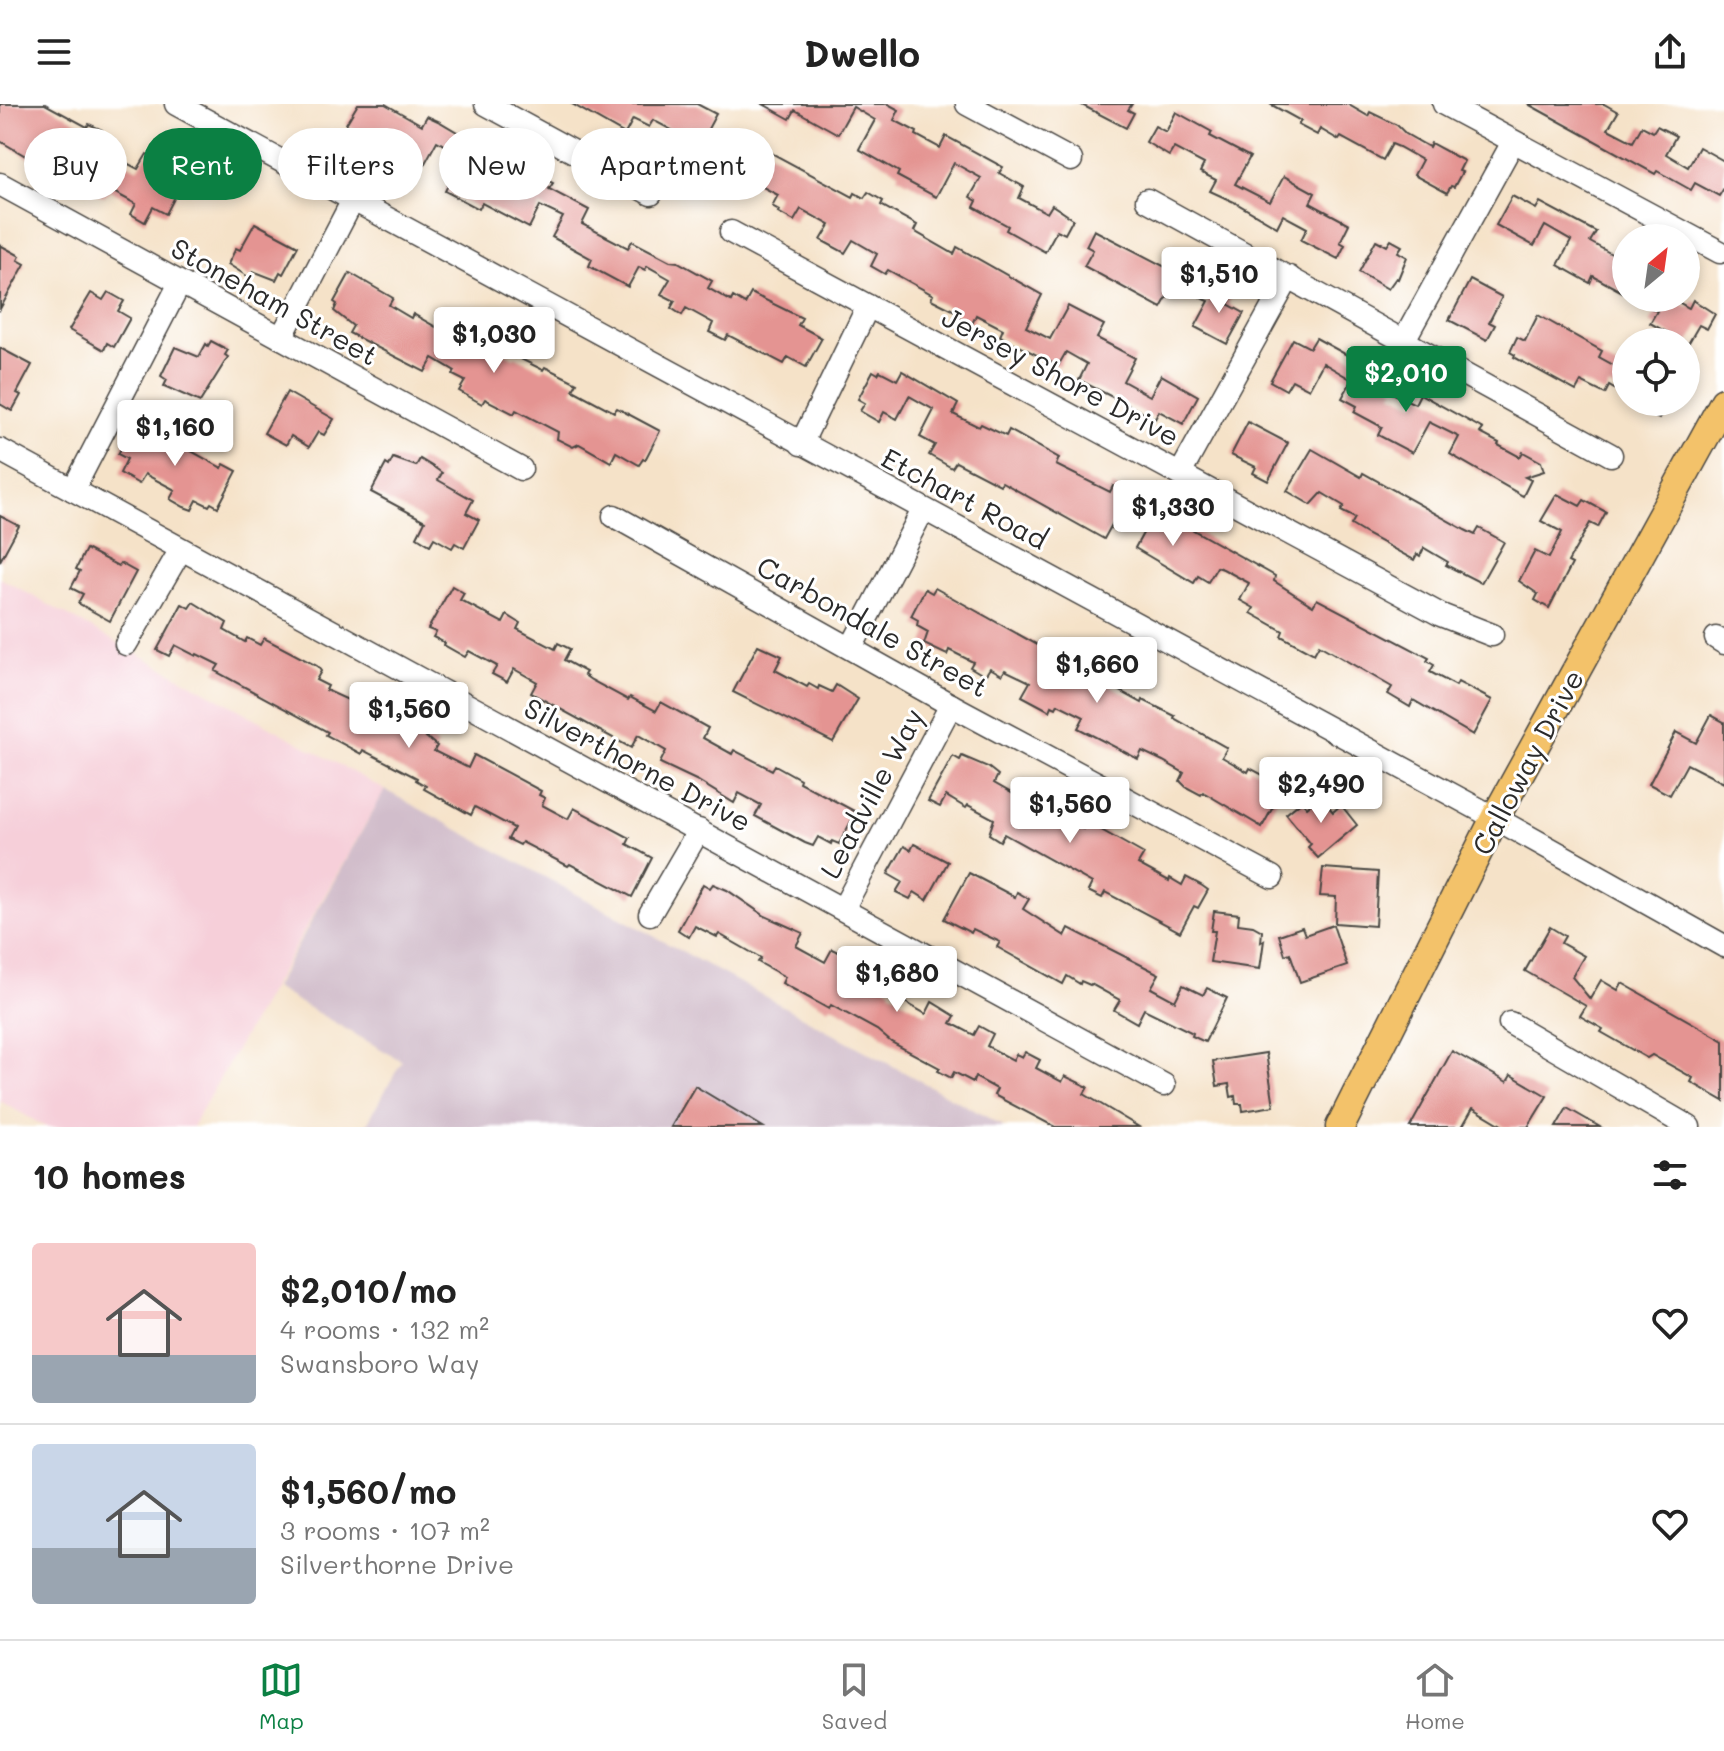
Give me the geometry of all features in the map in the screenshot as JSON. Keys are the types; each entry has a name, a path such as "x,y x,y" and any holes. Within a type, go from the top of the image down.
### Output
{"main road":[{"name":"Calloway Drive","path":"1340,1127 1495,818 1724,402"}],"street":[{"name":"Etchart Road","path":"176,104 278,159"},
{"path":"486,104 571,150"},
{"path":"967,104 1071,160"},
{"path":"1444,104 1720,252"},
{"path":"1404,340 1513,142"},
{"name":"Stoneham Street","path":"0,184 521,469"},
{"name":"Etchart Road","path":"353,200 1495,818 1724,946"},
{"path":"281,338 353,200"},
{"path":"1147,200 1611,455"},
{"name":"Jersey Shore Drive","path":"731,232 1441,615 1492,635"},
{"path":"1180,474 1289,277"},
{"path":"73,490 180,283"},
{"path":"801,444 868,306"},
{"name":"Silverthorne Drive","path":"0,450 180,551 1164,1085"},
{"path":"851,648 923,510"},
{"name":"Carbondale Street","path":"614,516 951,705 1272,877"},
{"path":"126,644 180,551"},
{"name":"Leadville Way","path":"843,909 951,705"},
{"path":"650,914 699,830"},
{"path":"1510,1023 1689,1127"}],"shaded area":[{"path":"0,578 385,790 192,1127 46,1127 0,1101"},
{"path":"385,790 1005,1127 365,1127 402,1061 274,988"}],"building":[{"path":"0,104 45,104 87,127 89,124 98,128 24,128 24,155 0,141"},
{"path":"358,104 385,104 422,125 427,116 450,128 439,128 439,142 423,167 423,128 353,128 346,124"},
{"path":"572,104 697,104 716,114 708,128 668,128 653,120 649,127 633,119 628,128 614,128"},
{"path":"763,104 888,104 899,110 894,120 917,132 916,135 940,148 946,136 1003,167 999,173 1024,187 1019,198 1047,213 1052,205 1073,219 1065,234 1057,230 1045,252 974,207 977,201 970,197 981,178 954,163 936,197 897,176 899,172 859,149 875,120 853,107 838,134 795,110 790,119"},
{"path":"1080,104 1132,104 1128,110 1134,113 1126,128"},
{"path":"1270,104 1347,104 1368,116 1370,112 1397,125 1429,147 1431,143 1464,161 1459,171 1462,172 1447,193 1414,175 1422,160 1399,147 1392,144 1383,160 1320,129 1317,135 1298,125 1301,121"},
{"path":"1528,104 1604,104 1618,112 1608,129 1633,142 1642,126 1653,132 1657,126 1676,136 1666,154 1688,167 1699,147 1724,161 1724,188 1719,196 1695,183 1691,190 1657,171 1655,174"},
{"path":"1176,112 1212,132 1210,136 1250,157 1235,184 1270,202 1284,176 1315,193 1310,203 1349,224 1340,242 1345,245 1338,259 1301,240 1307,228 1283,215 1277,227 1210,191 1216,180 1200,172 1204,164 1174,148 1169,156 1146,142 1155,126 1166,132"},
{"path":"775,155 853,197 855,193 864,198 868,192 883,201 881,205 917,225 914,231 954,254 957,247 1042,295 1026,327 1050,339 1068,306 1104,325 1097,338 1135,358 1123,381 1150,396 1161,375 1198,396 1183,424 1159,411 1155,419 1079,380 1087,364 1066,352 1058,366 1000,336 1003,329 976,315 972,324 955,315 957,312 931,299 933,295 888,270 885,274 871,266 877,254 853,240 845,253 821,240 830,225 801,209 794,221 778,212 772,206 778,195 775,193"},
{"path":"143,161 143,200 173,200 166,214 153,207 145,222 131,214 136,204 127,199 127,163 138,169"},
{"path":"555,192 589,210 582,224 628,248 632,241 670,261 678,262 712,281 708,288 731,301 733,297 745,304 751,293 802,318 798,325 822,338 806,367 788,357 784,364 728,335 725,340 709,332 713,323 686,308 682,315 671,308 675,301 661,294 670,279 647,266 645,270 639,267 628,287 589,266 592,259 552,237 563,217 540,206 529,228 482,203 479,209 462,200 555,200"},
{"path":"1512,196 1536,209 1540,202 1596,232 1590,242 1612,254 1612,286 1593,276 1590,283 1558,265 1571,241 1545,226 1534,246 1496,225"},
{"path":"255,223 298,246 283,274 280,272 276,280 253,271 250,278 228,264"},
{"path":"1094,230 1179,274 1184,278 1176,293 1171,290 1161,308 1084,266 1093,250 1086,246"},
{"path":"1376,240 1387,246 1391,240 1402,246 1398,252 1407,257 1398,279 1388,289 1359,272"},
{"path":"0,245 20,256 18,260 25,264 0,309"},
{"path":"350,273 393,298 389,305 411,318 413,314 436,327 442,315 453,321 452,324 514,358 543,370 545,367 577,383 573,390 614,412 617,408 660,431 645,460 639,465 616,452 611,462 579,444 573,447 557,439 558,432 516,410 514,414 485,399 482,404 459,391 465,381 433,358 425,372 349,333 353,326 334,311 337,304 334,302"},
{"path":"1470,280 1502,297 1489,322 1495,325 1487,340 1449,320"},
{"path":"1210,282 1232,295 1228,304 1244,313 1227,344 1195,327 1209,301 1201,298"},
{"path":"108,292 124,301 118,311 130,318 114,347 107,343 104,350 69,330 91,293 103,300"},
{"path":"1700,304 1715,314 1707,329 1699,325 1697,328 1659,328 1650,323 1656,312 1700,312"},
{"path":"1538,315 1602,351 1599,357 1612,364 1612,388 1609,386 1605,394 1581,382 1576,391 1514,357 1510,352 1517,337 1525,341"},
{"path":"1316,338 1376,371 1374,374 1379,379 1395,388 1392,393 1415,404 1420,394 1483,429 1480,433 1498,445 1520,457 1523,452 1541,462 1544,471 1525,477 1531,480 1523,496 1450,454 1459,437 1429,422 1412,453 1378,435 1382,427 1354,412 1357,406 1342,398 1352,380 1323,363 1309,389 1292,380 1286,390 1270,381 1293,339 1310,348"},
{"path":"211,341 228,350 225,355 228,357 200,402 164,386 167,380 161,376 175,347 199,357"},
{"path":"0,348 32,365 17,393 21,395 12,411 0,404"},
{"path":"873,371 878,374 880,371 897,380 902,371 958,404 953,414 1006,436 1009,430 1059,458 1056,465 1110,492 1113,486 1275,576 1274,581 1313,606 1317,599 1429,658 1427,661 1434,665 1430,672 1456,686 1458,682 1492,700 1473,735 1413,700 1410,707 1388,694 1392,687 1319,645 1314,654 1281,636 1283,631 1251,613 1254,608 1240,600 1249,583 1217,567 1208,582 1198,576 1194,583 1135,548 1147,526 1120,510 1104,539 1002,482 1000,485 956,462 952,468 929,455 935,445 920,437 934,410 909,396 897,419 884,412 879,422 860,411 865,403 858,399"},
{"path":"287,392 334,419 324,435 318,432 309,447 291,436 286,445 264,433"},
{"path":"1248,422 1288,443 1268,481 1253,473 1256,467 1231,455"},
{"path":"134,426 143,431 145,426 163,436 167,429 181,436 177,443 222,468 224,464 237,471 218,507 197,500 192,510 170,499 175,490 145,474 139,484 120,473 127,459 118,454"},
{"path":"1312,449 1361,477 1363,473 1475,535 1479,528 1504,542 1481,583 1446,565 1448,562 1424,548 1414,560 1366,534 1351,525 1355,518 1341,511 1344,506 1322,493 1311,505 1287,491"},
{"path":"393,458 416,466 420,459 442,473 438,480 473,500 466,513 479,520 464,548 455,543 452,548 434,538 430,545 417,537 425,521 371,492 386,464 389,466"},
{"path":"1557,494 1580,506 1584,500 1606,512 1598,527 1590,523 1568,562 1572,564 1549,608 1535,600 1538,594 1519,581 1535,551 1549,558 1562,532 1541,521"},
{"path":"0,516 19,526 0,561"},
{"path":"86,549 136,572 110,621 78,603 83,594 71,588"},
{"path":"452,586 464,593 460,600 503,623 507,615 520,623 517,629 555,649 558,643 570,649 564,660 586,672 584,675 591,680 656,711 661,702 708,728 703,738 772,770 775,765 800,779 799,782 856,812 839,844 832,841 831,844 818,837 813,846 805,843 755,816 761,805 739,793 734,803 660,763 666,751 638,735 631,748 531,693 537,682 514,669 507,682 492,674 497,666 469,651 465,657 444,645 433,637 436,632 428,629"},
{"path":"935,588 1142,703 1143,700 1175,716 1227,748 1222,757 1248,772 1250,768 1272,780 1278,769 1290,776 1262,827 1203,792 1201,795 1186,787 1180,781 1184,773 1163,761 1142,751 1138,759 1078,728 1084,717 1058,704 1056,708 1052,706 1050,711 1022,696 1030,682 1005,670 1002,675 990,668 985,676 970,667 973,662 949,650 947,655 924,644 928,632 917,626 918,620 911,616 925,589 932,593"},
{"path":"193,602 227,623 224,630 245,642 247,638 260,645 264,638 317,666 321,671 316,680 328,686 326,690 361,706 368,694 420,723 418,729 428,734 426,737 437,746 434,751 468,768 474,755 541,791 539,795 545,798 542,805 568,819 574,808 630,838 627,844 652,858 632,897 570,864 568,866 522,842 520,845 508,839 514,828 475,807 471,815 424,789 426,786 417,778 326,735 328,732 215,671 219,665 175,645 169,656 157,650 182,604 189,608"},
{"path":"758,645 782,656 775,670 807,687 809,684 818,689 819,686 832,692 836,685 858,699 833,742 733,692"},
{"path":"1711,715 1724,722 1724,783 1687,764 1670,795 1649,784 1676,732 1696,743"},
{"path":"953,756 960,760 962,756 988,767 998,775 994,783 1022,799 1028,789 1042,797 1035,811 1058,824 1060,820 1083,829 1087,822 1144,854 1138,864 1169,881 1170,878 1182,885 1186,877 1201,885 1208,890 1198,908 1194,906 1180,932 1105,892 1102,898 1088,891 1092,883 1004,834 1000,841 989,834 994,819 968,805 966,808 946,796 940,807 928,801"},
{"path":"1320,796 1333,812 1341,805 1357,825 1318,858 1308,847 1311,844 1286,814 1302,801 1307,807"},
{"path":"914,844 948,862 927,900 914,892 910,899 896,892 902,882 888,874 904,846 911,850"},
{"path":"1323,868 1378,872 1375,926 1335,923 1336,897 1320,896"},
{"path":"969,873 1015,897 1017,892 1029,899 1023,909 1065,936 1069,928 1159,974 1151,988 1175,1001 1183,985 1203,995 1207,988 1227,998 1205,1042 1144,1009 1137,1023 1114,1010 1120,1000 1091,984 1081,981 1080,984 1067,976 1063,984 997,947 1000,942 973,929 971,933 944,919"},
{"path":"703,884 710,888 713,884 727,890 765,916 803,933 796,946 825,962 832,949 882,974 878,982 926,1014 932,1002 955,1016 951,1023 974,1035 979,1026 993,1034 987,1046 1013,1060 1016,1054 1022,1057 1025,1052 1040,1060 1036,1068 1062,1082 1065,1076 1088,1087 1084,1094 1139,1127 1055,1127 994,1095 997,1089 975,1077 973,1082 954,1072 951,1078 938,1071 940,1068 891,1042 877,1030 831,1005 829,1009 782,983 785,977 758,962 761,958 719,934 717,937 695,926 689,937 678,930"},
{"path":"1214,911 1239,914 1238,924 1262,931 1261,942 1264,940 1260,969 1210,962 1215,931 1211,931"},
{"path":"1333,925 1347,966 1300,982 1290,953 1285,955 1279,935 1302,927 1305,935"},
{"path":"1550,927 1565,936 1561,943 1584,956 1572,977 1590,999 1601,980 1618,990 1622,983 1724,1041 1724,1101 1691,1082 1693,1078 1652,1055 1647,1058 1601,1032 1603,1029 1580,1016 1586,1006 1525,971"},
{"path":"1452,1051 1507,1082 1511,1075 1547,1096 1528,1127 1505,1127 1473,1108 1462,1127 1410,1127"},
{"path":"1266,1053 1274,1106 1243,1111 1242,1104 1236,1104 1235,1096 1231,1097 1229,1084 1217,1086 1213,1061"},
{"path":"695,1086 763,1127 671,1127"},
{"path":"1567,1108 1600,1127 1556,1127"}]}
